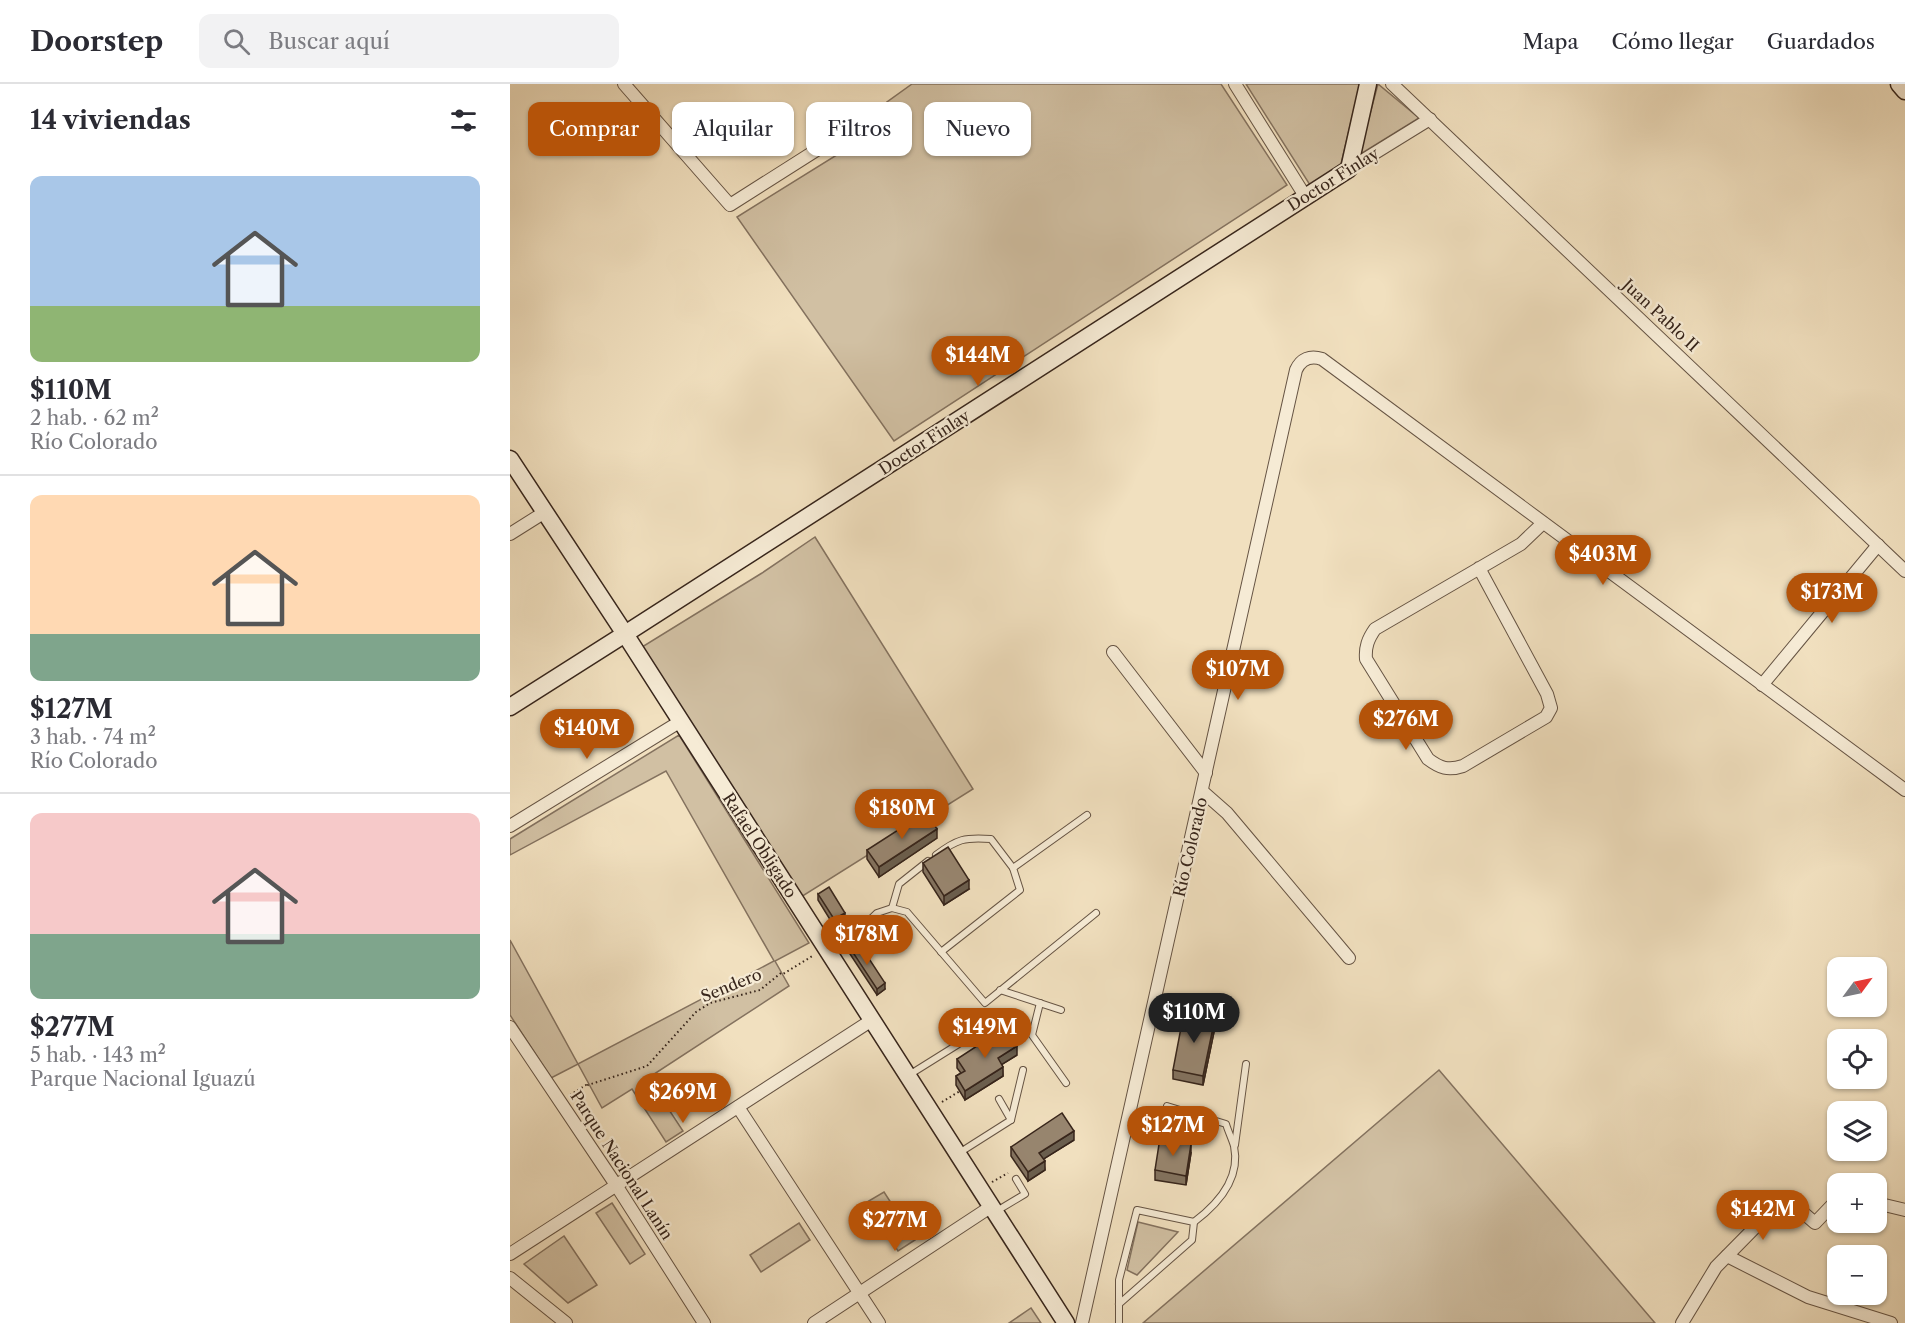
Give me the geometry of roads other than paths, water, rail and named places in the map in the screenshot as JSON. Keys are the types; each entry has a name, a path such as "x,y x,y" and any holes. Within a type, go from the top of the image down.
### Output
{"street":[{"path":"624,84 730,205 807,156"},
{"path":"1235,84 1305,196"},
{"path":"1349,169 1368,84"},
{"name":"Juan Pablo II","path":"1392,84 1905,571"},
{"path":"1899,84 1905,91"},
{"name":"Doctor Finlay","path":"510,707 1305,196 1430,119"},
{"name":"Río Colorado","path":"1082,1323 1296,370 1300,363 1307,358 1322,359 1543,523"},
{"name":"Rafael Obligado","path":"510,459 626,634 1066,1323"},
{"path":"510,534 545,512"},
{"path":"1479,568 1547,694 1551,708 1546,717 1463,766 1453,769 1439,767 1428,759 1366,659 1365,649 1369,638 1375,629 1479,568 1521,544 1543,523 1905,790"},
{"path":"1762,685 1878,545"},
{"path":"1113,652 1206,773"},
{"path":"510,826 681,721"},
{"path":"1202,791 1227,813 1350,958"},
{"path":"510,1254 872,1020"},
{"name":"Parque Nacional Lanín","path":"510,1027 616,1185 704,1323"},
{"path":"738,1107 879,1323"},
{"path":"1682,1323 1716,1267 1785,1197 1815,1223 1827,1210"},
{"path":"1887,1206 1905,1210"},
{"path":"814,1323 993,1209"},
{"path":"1727,1256 1808,1297 1891,1323"},
{"path":"510,1278 566,1323"}],"lane":[{"path":"1013,868 1087,815"},
{"path":"892,908 899,884 954,842 971,837 991,839 1013,868 1020,890 941,952"},
{"path":"827,950 850,939 877,913 892,908 907,912 985,1003 1096,913"},
{"path":"1000,990 1061,1010"},
{"path":"1040,1003 1032,1035 1066,1083"},
{"path":"908,1076 981,1030"},
{"path":"1119,1304 1192,1240 1194,1222 1209,1211 1232,1181 1234,1149 1246,1064"},
{"path":"958,1154 1011,1120 1023,1070"},
{"path":"999,1099 1011,1120"},
{"path":"1167,1106 1226,1124 1234,1149"},
{"path":"993,1209 1025,1194 1016,1179"},
{"path":"1119,1323 1119,1280 1137,1210 1194,1222"}]}
